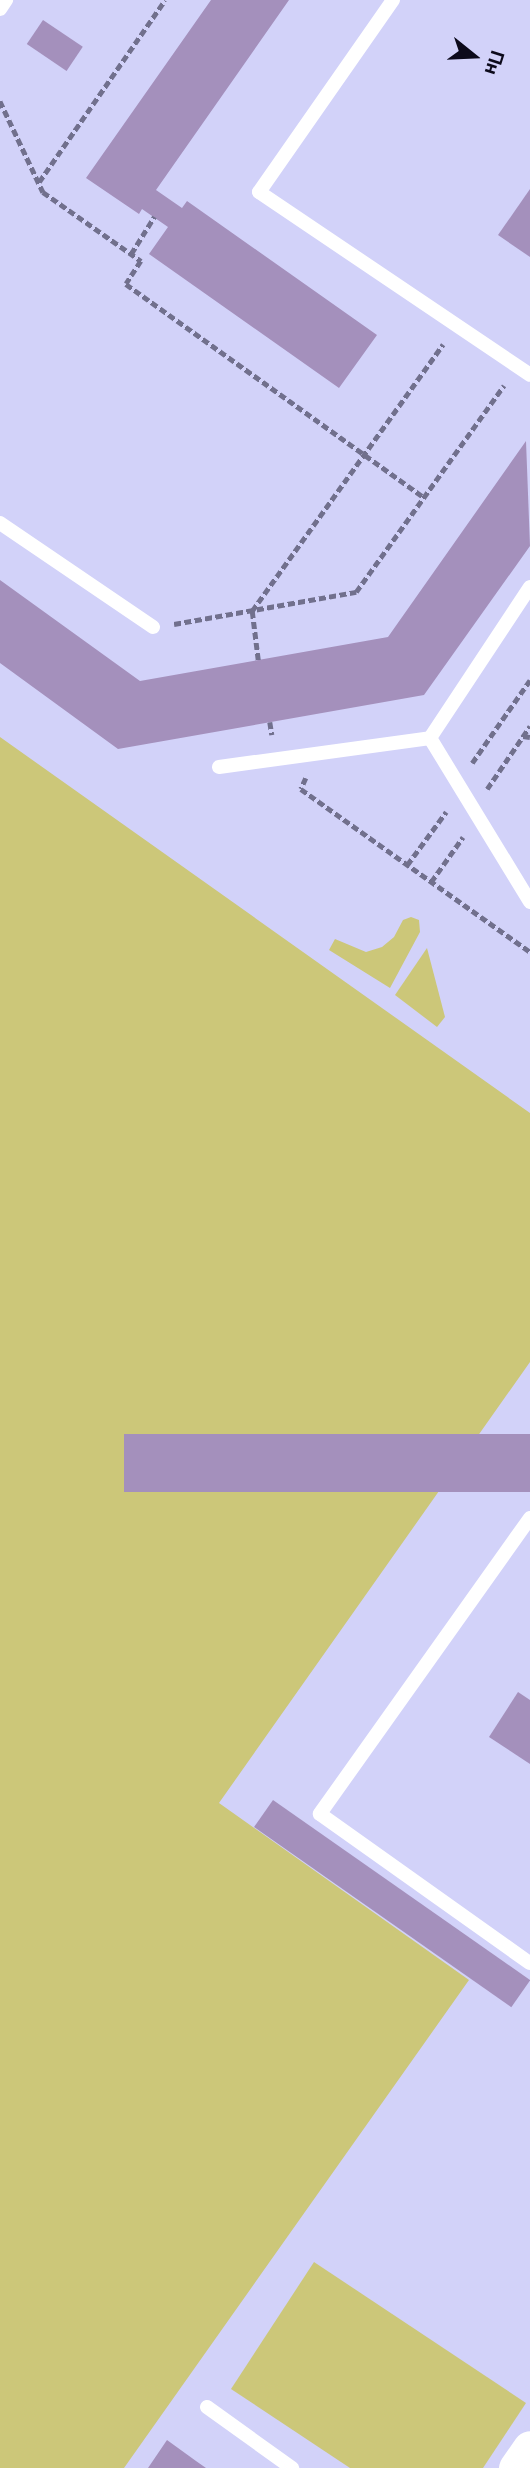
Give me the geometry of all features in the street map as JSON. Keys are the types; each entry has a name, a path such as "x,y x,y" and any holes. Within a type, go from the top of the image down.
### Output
{"street":[{"path":"516,2468 530,2448"}],"lane":[{"path":"0,9 6,0"},
{"path":"393,0 259,191 530,375"},
{"path":"0,523 153,627"},
{"path":"219,767 430,738 530,587"},
{"path":"430,738 530,902"},
{"path":"530,1518 320,1815 530,1964"},
{"path":"206,2407 292,2468"}],"path":[{"path":"39,182 165,0"},
{"path":"0,101 43,192 141,261 126,284 364,458 425,497"},
{"path":"131,254 154,217"},
{"path":"258,660 252,611 364,458 455,326"},
{"path":"153,627 356,592 517,367"},
{"path":"458,784 530,680"},
{"path":"472,810 530,726"},
{"path":"523,736 530,737"},
{"path":"309,772 301,789 530,952"},
{"path":"407,865 451,805 457,813"},
{"path":"431,882 467,831 474,842"}],"shaded area":[{"path":"0,737 530,1113 530,1362 219,1803 469,1980 124,2468 0,2468"},
{"path":"411,917 419,920 420,932 390,988 329,950 335,939 366,952 382,947 394,937 403,920"},
{"path":"427,948 445,1017 437,1027 395,995"},
{"path":"314,2262 526,2403 483,2468 350,2468 231,2389"}],"building":[{"path":"211,0 289,0 156,190 182,208 187,201 377,335 339,388 149,254 168,227 142,209 139,214 86,178"},
{"path":"43,20 83,47 67,71 27,44"},
{"path":"530,189 530,257 498,235"},
{"path":"526,441 530,546 424,695 118,749 0,663 0,580 140,681 388,637"},
{"path":"124,1434 530,1434 530,1492 124,1492"},
{"path":"518,1692 530,1700 530,1764 489,1737"},
{"path":"273,1800 530,1980 511,2007 254,1827"},
{"path":"167,2440 196,2461 206,2468 148,2468"}]}
